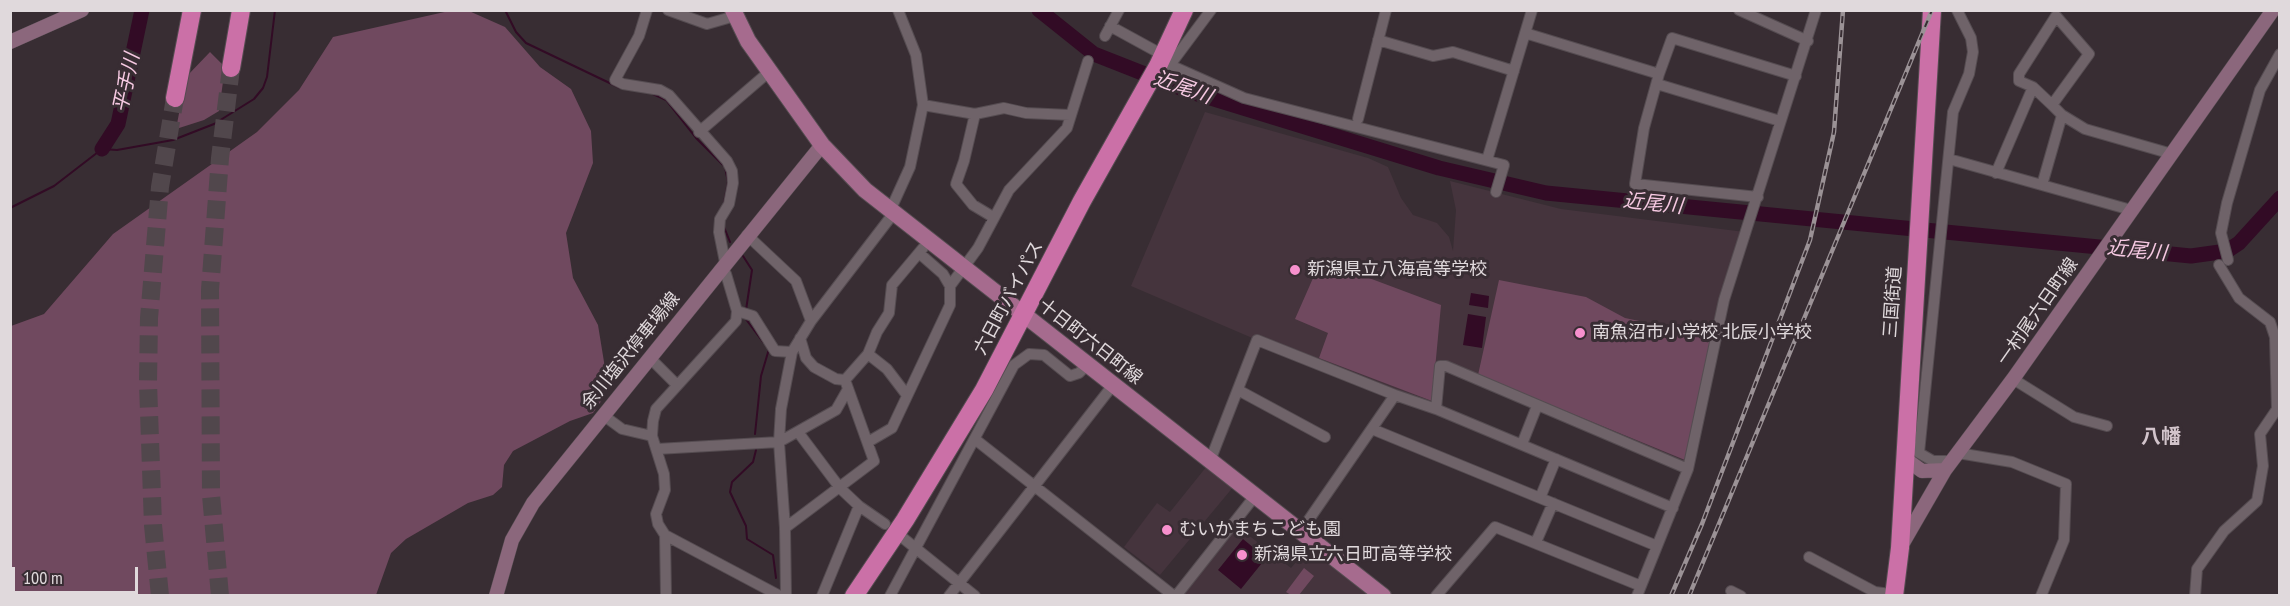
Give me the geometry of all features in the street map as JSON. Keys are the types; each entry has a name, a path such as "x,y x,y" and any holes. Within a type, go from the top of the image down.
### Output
{"highway":[{"path":"175,98 192,10"},
{"path":"231,68 241,10"},
{"name":"六日町バイパス","path":"854,596 905,520 984,390 1087,191 1163,62 1184,10"},
{"name":"三国街道","path":"1896,595 1932,10"}],"main road":[{"path":"10,42 82,10"},
{"name":"一村尾六日町線","path":"1900,548 1951,461 2013,379 2273,10"},
{"name":"十日町六日町線","path":"734,13 748,41 822,146 924,247 964,268 1383,596"},
{"name":"余川塩沢停車場線","path":"496,596 512,540 533,503 747,235 822,146"},
{"path":"1904,458 1922,471 1951,461"}],"street":[{"path":"647,10 639,36 615,80 623,84 660,90 669,95 699,132 727,161 732,171 729,204 720,219 719,232 723,266 737,312 736,321 656,409 652,436 664,474 665,490 656,514 658,524 665,535 780,596"},
{"path":"668,10 707,24 734,13"},
{"path":"786,596 785,528 778,442 781,409 792,351 811,321 891,212 910,167 923,105 916,55 898,10"},
{"path":"1119,10 1108,31 1163,62 1244,98 1504,165 1497,191"},
{"path":"1163,62 1211,10"},
{"path":"1358,119 1386,10"},
{"path":"1487,160 1532,10"},
{"path":"1739,10 1808,41"},
{"path":"1436,596 1495,527 1536,542 1639,591 1689,469 1724,300 1816,10"},
{"path":"1957,10 1971,38 1973,52 1969,74 1953,112 1937,253 1919,453 1933,462 2012,462 2066,484 2064,540 2042,596"},
{"path":"2052,105 2089,54 2056,16 2019,74 2019,81 2033,87 2062,115 2085,129 2172,154"},
{"path":"1526,33 1780,121"},
{"path":"1758,197 1635,184 1644,128 1658,79 1672,38 1796,75"},
{"path":"1378,40 1433,56 1453,52 1514,71"},
{"path":"2195,596 2197,569 2224,531 2257,501 2263,466 2260,434 2277,409 2276,337 2270,322 2239,298 2223,262 2221,233 2255,104 2280,54"},
{"path":"950,286 978,248 1009,190 1067,128 1088,61"},
{"path":"699,132 770,71"},
{"path":"1996,173 2033,87"},
{"path":"923,105 975,114 1004,108 1026,113 1070,115"},
{"path":"975,114 956,184 973,205 993,217"},
{"path":"2042,186 2062,115"},
{"path":"1949,159 2131,210"},
{"path":"747,235 796,281 811,321"},
{"path":"657,449 778,442 836,410 846,385 868,354 877,332 889,313 892,285 924,247 950,286 950,305 906,394 892,428 868,442"},
{"path":"737,312 753,315 775,351 792,351"},
{"path":"785,528 874,461 846,385 814,367 806,358 800,338"},
{"path":"1210,461 1257,340 1436,409 1673,508"},
{"path":"868,354 887,369 906,394"},
{"path":"890,596 976,440 1014,365 1029,354 1044,355 1070,376 1079,373 1087,365"},
{"path":"650,358 677,385"},
{"path":"1436,409 1440,366 1446,366 1689,469"},
{"path":"2013,379 2074,417 2107,426"},
{"path":"949,596 1113,384"},
{"path":"1238,390 1325,437"},
{"path":"1301,531 1395,395"},
{"path":"1522,444 1537,406"},
{"path":"603,415 622,429 652,436"},
{"path":"1372,429 1657,546"},
{"path":"798,432 840,488 859,507 885,524"},
{"path":"976,440 1175,596 1255,496"},
{"path":"1540,498 1556,459"},
{"path":"1536,542 1553,503"},
{"path":"822,596 859,507"},
{"path":"665,535 666,596"},
{"path":"903,538 975,596"},
{"path":"1809,557 1875,592 1896,595"}],"shaded area":[{"path":"449,11 469,11 505,27 540,67 571,89 591,131 593,163 566,233 573,278 598,325 605,368 604,397 593,413 570,421 513,451 504,465 502,487 493,495 468,503 406,539 391,553 376,595 11,595 11,326 44,314 113,234 257,132 299,90 333,37"},
{"path":"210,52 225,67 219,111 204,120 176,129 186,77"},
{"path":"1205,112 1368,158 1388,167 1401,198 1413,215 1437,223 1449,237 1453,251 1456,210 1450,181 1561,209 1745,232 1688,469 1446,366 1436,409 1257,340 1131,286"},
{"path":"1321,260 1441,305 1432,401 1319,358 1328,333 1295,319"},
{"path":"1499,280 1586,297 1625,318 1711,336 1685,460 1478,375"},
{"path":"1471,293 1489,296 1488,308 1469,305"},
{"path":"1468,314 1486,317 1482,348 1463,345"},
{"name":"むいかまちこども園","path":"1207,466 1234,486 1160,575 1124,547 1157,503 1170,512"},
{"name":"新潟県立六日町高等学校","path":"1234,524 1291,568 1314,541 1383,596 1176,596"},
{"path":"1243,539 1266,558 1241,589 1218,570"},
{"path":"1304,568 1314,576 1299,595 1286,592"}],"waterway":[{"name":"平手川","path":"102,149 118,124 142,10"},
{"path":"10,208 54,186 102,149 117,150 173,140 214,124 254,99 263,88 267,77 275,10"},
{"path":"505,10 516,32 526,43 620,88"},
{"name":"近尾川","path":"1039,10 1094,54 1188,91 1439,168 1546,193 2191,256 2227,251 2239,243 2280,198"},
{"path":"653,94 666,100 696,138 725,167 728,182 724,203"},
{"path":"724,227 730,242"},
{"path":"743,256 752,270 746,310"},
{"path":"745,318 763,342"},
{"path":"755,434 761,376 769,349"},
{"path":"756,450 753,462 732,482 730,492 746,526 747,539 773,555 776,578"}],"tunnel":[{"path":"220,596 211,495 210,290 220,158 231,68"},
{"path":"160,596 153,525 148,383 149,318 160,187 175,98"}],"railway":[{"path":"1671,596 1702,524 1810,240 1834,132 1843,10"},
{"path":"1689,596 1932,10"}],"place":[{"name":"新潟県立八海高等学校","path":"1295,270"},
{"name":"南魚沼市小学校 北辰小学校","path":"1580,333"},
{"name":"むいかまちこども園","path":"1167,530"},
{"name":"新潟県立六日町高等学校","path":"1242,555"}],"district":[{"name":"八幡","path":"2161,437"}]}
